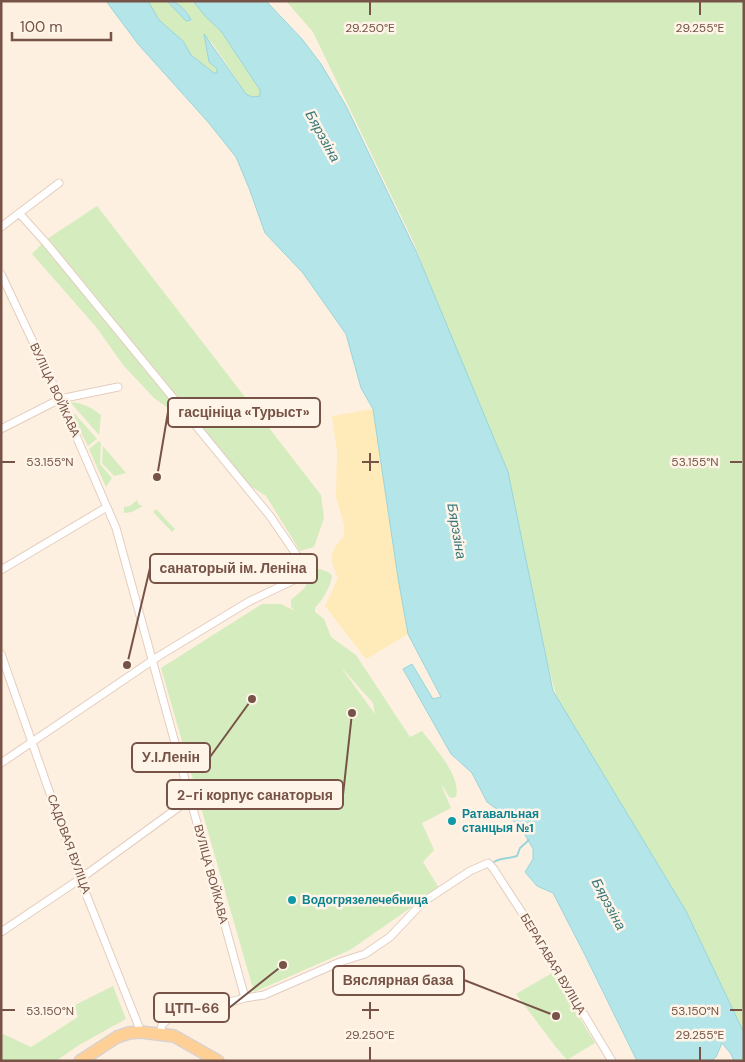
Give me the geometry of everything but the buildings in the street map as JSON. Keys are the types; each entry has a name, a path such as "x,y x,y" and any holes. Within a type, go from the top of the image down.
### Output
{"main road":[{"path":"80,1061 117,1037 141,1032 174,1036 218,1061"}],"street":[{"path":"1,227 18,212 59,183"},
{"path":"1,763 151,660 248,602 296,578 302,566 300,560 270,516 47,244 18,212"},
{"name":"ВУЛІЦА ВОЙКАВА","path":"1,274 60,399 116,528 245,998"},
{"path":"1,428 60,399 118,386"},
{"path":"1,570 108,507"},
{"name":"САДОВАЯ ВУЛІЦА","path":"1,654 80,879 141,1032"},
{"path":"1,932 80,879 190,800"},
{"name":"БЕРАГАВАЯ ВУЛІЦА","path":"245,998 264,995 340,962 365,954 390,936 423,902 470,871 488,863 532,928 612,1061"},
{"path":"160,1033 162,1025 168,1019 245,998"}],"green space":[{"path":"167,1 187,21 188,13 174,1 196,3 206,17 221,31 260,90 261,96 252,97 246,94 213,44 204,35 209,62 217,69 217,73 214,73 191,55 183,41 159,20 147,2"},
{"path":"286,1 744,1 744,1045 558,703 489,442 414,243 313,32"},
{"path":"97,206 321,495 324,518 314,547 300,551 266,496 243,481 197,429 154,398 123,365 97,328 32,254 44,241"},
{"path":"70,402 87,406 101,415 99,435"},
{"path":"71,414 75,414 97,439 88,446"},
{"path":"99,441 101,443 100,464 112,478 106,487 89,449"},
{"path":"103,446 126,473 114,476 102,463"},
{"path":"137,500 139,505 143,506 132,512 124,513 124,507 130,506"},
{"path":"156,509 175,529 172,532 153,512"},
{"path":"320,569 330,573 332,576 326,593 315,608 315,612 324,619 331,637 356,655 410,737 422,731 433,745 446,763 455,781 456,797 449,797 441,784 451,808 422,823 434,850 423,862 439,888 350,950 254,992 161,668 262,604 281,604 295,611 291,607 291,600 306,585 309,571","holes":["340,666 373,703 375,714"]},
{"path":"552,973 595,1043 567,1060 516,994"},
{"path":"113,986 126,1019 79,1045 56,1061 1,1061 1,1033 31,1047 78,1017 75,1005"}],"sand":[{"path":"373,409 408,634 366,659 325,606 338,578 332,560 333,551 344,536 344,524 336,497 337,452 332,416"}],"water":[{"name":"Бярэзіна","path":"106,1 148,1 159,20 183,41 191,55 214,73 217,73 217,69 209,62 204,34 246,94 252,97 260,96 260,90 221,31 193,1 266,1 302,39 321,64 346,106 416,251 508,472 553,691 686,911 744,1033 744,1061 734,1061 722,1043 716,1057 713,1059 714,1061 637,1061 553,893 537,886 525,872 533,859 533,849 520,826 487,802 472,773 451,754 403,669 412,664 433,699 441,697 408,634 373,409 361,388 346,334 303,273 265,233 236,157 208,122 138,44"},
{"path":"167,1 182,7 191,20 186,21"}],"waterway":[{"path":"494,862 517,856 520,848 529,840"}],"place":[{"name":"гасцініца «Турыст»","path":"157,477"},
{"name":"санаторый ім. Леніна","path":"127,665"},
{"name":"У.І.Ленін","path":"252,699"},
{"name":"2-гі корпус санаторыя","path":"352,713"},
{"name":"Ратавальная станцыя №1","path":"452,821"},
{"name":"Водогрязелечебница","path":"292,900"},
{"name":"ЦТП-66","path":"283,965"},
{"name":"Вяслярная база","path":"556,1016"}]}
